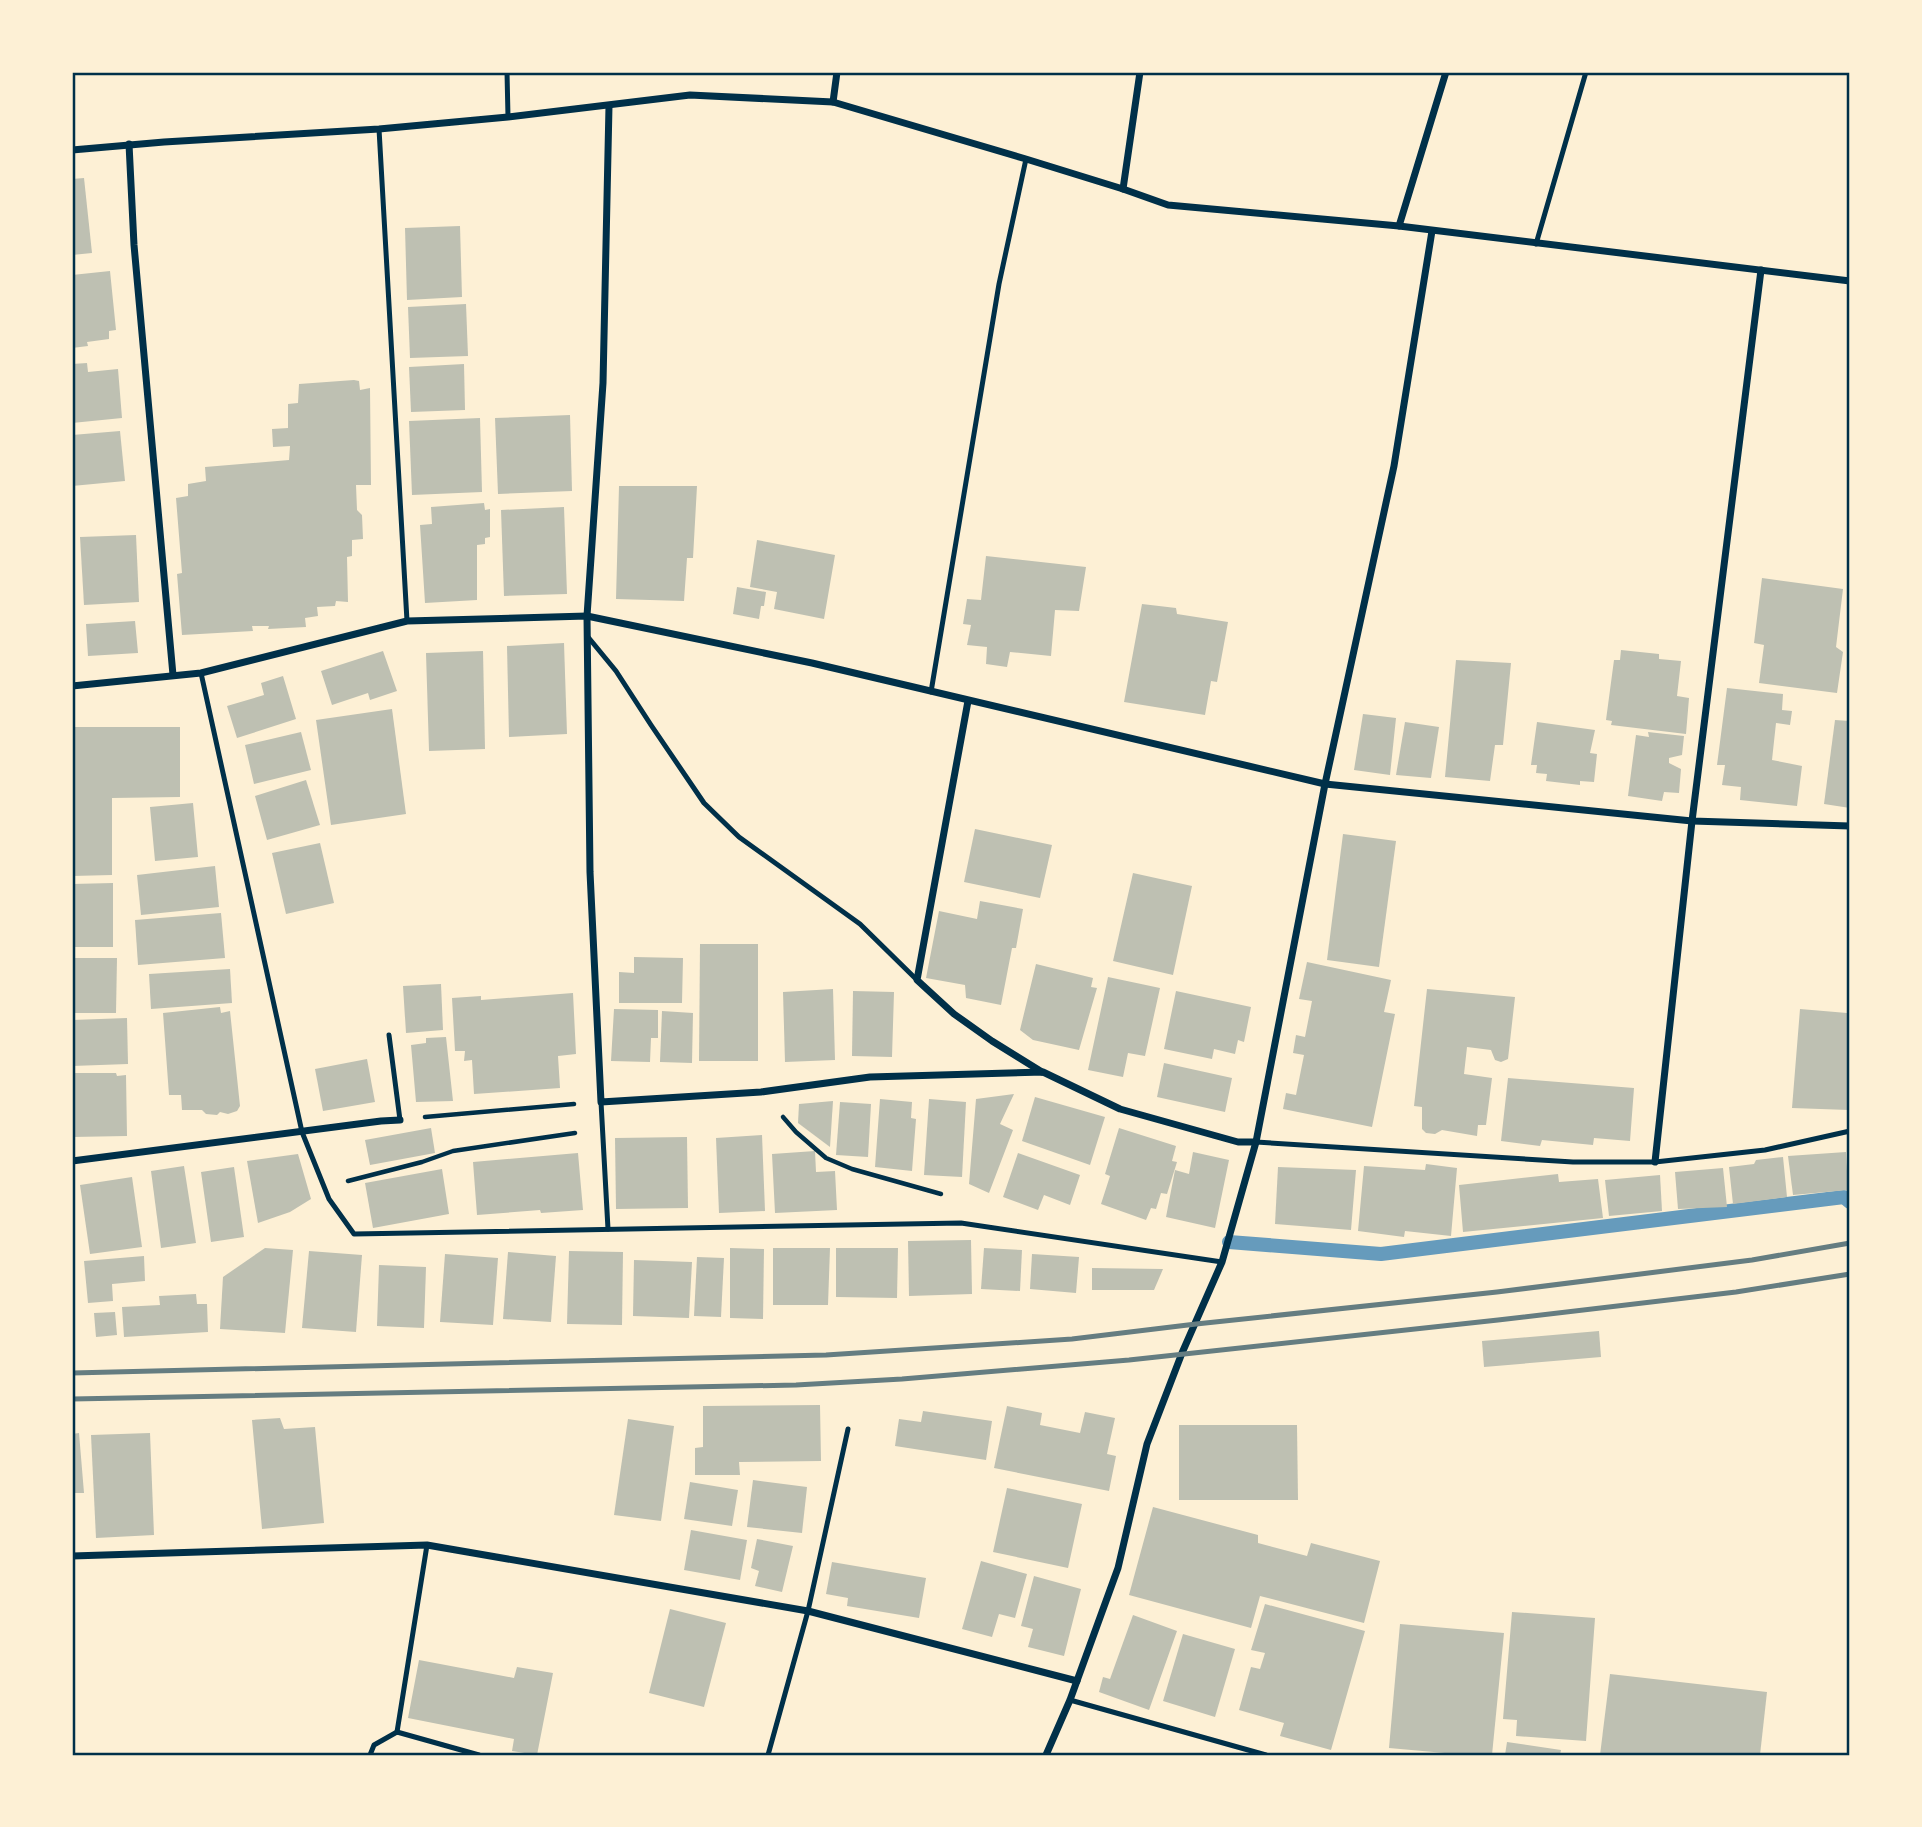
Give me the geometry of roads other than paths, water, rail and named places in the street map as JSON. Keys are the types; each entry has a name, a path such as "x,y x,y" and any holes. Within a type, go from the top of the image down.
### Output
{"street":[{"path":"833,102 837,72"},
{"path":"1123,189 1140,72"},
{"path":"1399,226 1446,72"},
{"path":"72,150 379,129 609,106 690,95 833,102 1026,159 1168,205 1399,226 1850,281"},
{"path":"609,106 603,383 587,615 590,872 601,1102 761,1092 870,1077 1042,1072"},
{"path":"130,144 134,245 173,675"},
{"path":"1046,1755 1070,1700 1118,1568 1147,1444 1182,1353 1222,1262 1256,1142 1325,784 1394,466 1432,231"},
{"path":"1656,1162 1692,821 1761,270"},
{"path":"72,685 201,673 407,621 587,615 813,663 1325,784 1692,821 1850,826"},
{"path":"968,701 917,980 954,1014 1042,1072 1120,1109 1238,1142 1256,1142"},
{"path":"72,1161 400,1120"},
{"path":"72,1556 427,1545 808,1611 1077,1681"}],"lane":[{"path":"507,72 508,117"},
{"path":"1536,243 1586,72"},
{"path":"379,129 407,621"},
{"path":"931,692 999,284 1026,159"},
{"path":"587,636 616,671 704,803 739,837 860,924 917,980"},
{"path":"201,673 302,1132 329,1199 354,1234 961,1223 1222,1262"},
{"path":"388,1035 400,1120"},
{"path":"601,1102 608,1229"},
{"path":"1256,1142 1573,1163 1656,1162 1765,1150 1850,1131"},
{"path":"768,1755 808,1611 848,1429"},
{"path":"397,1732 427,1545"},
{"path":"1070,1700 1266,1755"},
{"path":"370,1755 374,1745 397,1732 478,1755"}],"waterway":[{"path":"1229,1242 1381,1254 1844,1197 1850,1202"}],"railway":[{"path":"72,1373 826,1355 1072,1339 1497,1292 1752,1260 1850,1243"},
{"path":"72,1399 796,1385 902,1379 1129,1360 1498,1320 1736,1292 1850,1274"}]}
